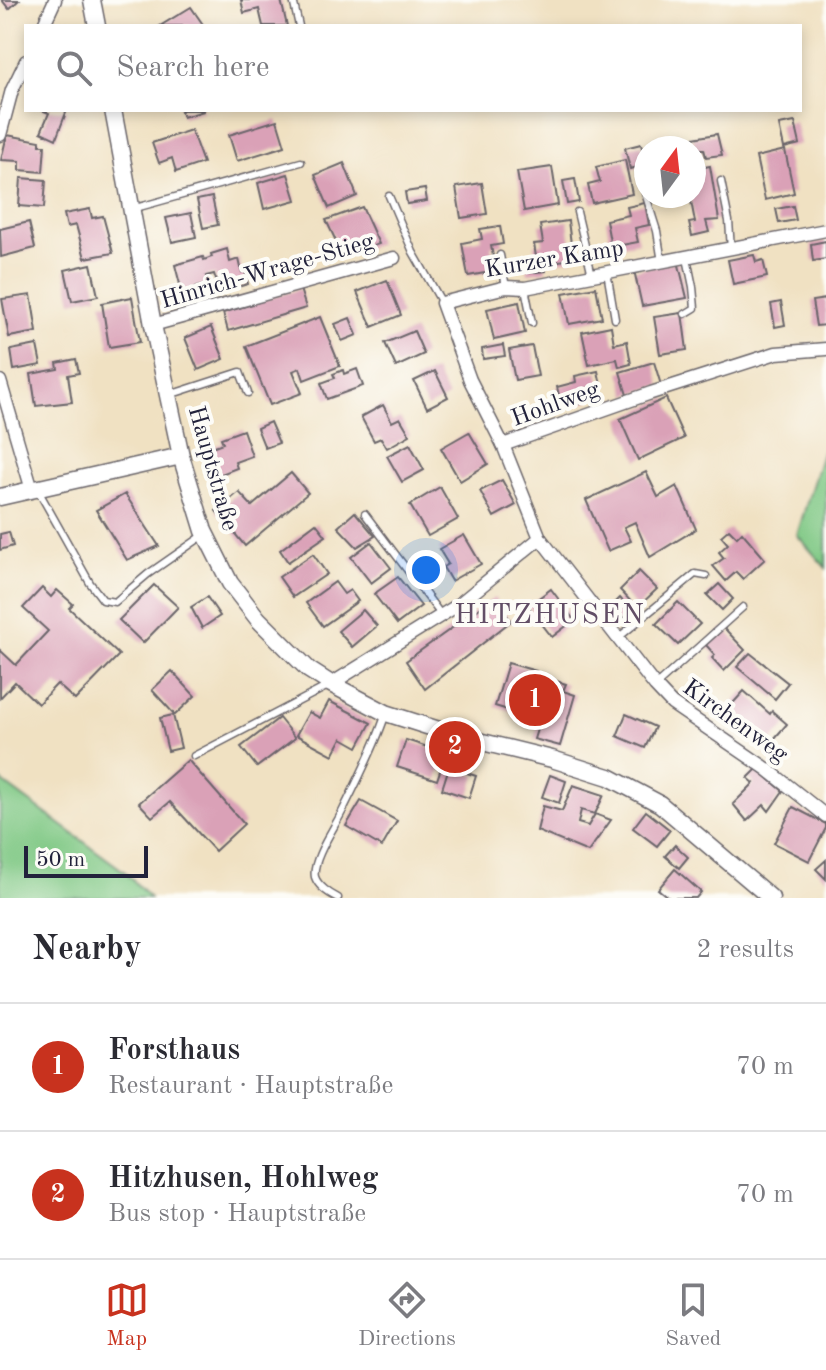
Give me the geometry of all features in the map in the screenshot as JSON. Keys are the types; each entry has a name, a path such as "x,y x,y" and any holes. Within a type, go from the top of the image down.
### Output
{"street":[{"path":"44,24 55,0"},
{"path":"92,0 97,24"},
{"path":"0,135 12,90 24,65"},
{"name":"Hauptstraße","path":"113,112 181,456 206,534 230,583 258,619 309,670 386,713 609,777 660,804 771,898"},
{"name":"Kurzer Kamp","path":"442,303 506,287 525,288 826,230"},
{"name":"Hinrich-Wrage-Stieg","path":"153,325 394,258"},
{"path":"442,303 470,380 503,445"},
{"name":"Hohlweg","path":"540,538 503,445 776,353 826,349"},
{"path":"0,381 35,489"},
{"path":"0,497 181,456"},
{"path":"331,684 458,605 540,538"},
{"name":"Kirchenweg","path":"540,538 672,704 767,769 826,816"}],"lane":[{"path":"293,0 299,24"},
{"path":"132,209 301,162"},
{"path":"721,181 731,249"},
{"path":"389,196 413,252 442,303"},
{"path":"650,208 662,262"},
{"path":"577,212 592,275"},
{"path":"500,255 506,287"},
{"path":"685,314 695,308 687,258"},
{"path":"607,272 615,319"},
{"path":"525,288 532,323"},
{"path":"169,395 240,372 248,393"},
{"path":"35,489 103,600 115,602 148,574 206,534"},
{"path":"365,514 442,616"},
{"path":"618,638 695,574 706,576"},
{"path":"655,686 743,607"},
{"path":"194,756 331,684"},
{"path":"338,898 320,885 315,876 315,867 386,713"}],"green space":[{"path":"826,440 826,568 797,535"},
{"path":"0,780 125,872 150,898 0,898"}],"building":[{"path":"2,0 19,0 9,9"},
{"path":"241,0 281,0 287,24 263,24 259,9 244,13"},
{"path":"191,7 203,24 163,24"},
{"path":"46,112 66,112 56,139 41,132 49,113"},
{"path":"181,112 200,112 183,117"},
{"path":"277,120 285,146 237,161 229,135"},
{"path":"795,122 800,144 784,148 779,125"},
{"path":"191,130 203,163 176,172 172,158 159,163 152,143"},
{"path":"717,134 722,155 706,157 705,136"},
{"path":"7,135 40,141 40,145 45,145 43,172 20,170 20,161 1,160"},
{"path":"634,146 634,168 630,169 625,148"},
{"path":"785,150 794,193 765,200 756,157"},
{"path":"625,160 632,194 592,203 588,185 600,182 596,167"},
{"path":"344,163 357,196 329,208 315,175"},
{"path":"710,166 719,220 706,221 709,232 692,236 689,223 695,222 692,208 706,208 706,167"},
{"path":"552,167 558,205 524,211 517,172"},
{"path":"288,174 296,200 264,209 258,183"},
{"path":"21,178 46,180 44,208 19,206"},
{"path":"575,179 579,202 567,204 563,181"},
{"path":"482,183 487,214 461,218 456,187"},
{"path":"425,189 427,201 407,204 405,192"},
{"path":"212,197 218,225 203,228 197,200"},
{"path":"793,206 796,220 779,223 776,209"},
{"path":"362,207 379,244 343,256 326,220"},
{"path":"627,207 646,208 649,225 635,228 638,242 611,247 606,220 629,215"},
{"path":"90,209 92,218 103,216 113,253 85,258 76,225 67,227 64,214"},
{"path":"191,213 196,237 172,242 166,218"},
{"path":"568,221 573,259 545,263 546,271 528,273 526,259 536,257 534,244 543,243 540,225"},
{"path":"29,222 35,248 1,257 0,229"},
{"path":"500,226 503,244 491,246 496,271 468,276 462,243 482,239 480,229"},
{"path":"826,241 826,259 813,261 811,244"},
{"path":"227,249 230,262 239,259 248,284 227,290 224,278 216,280 214,274 206,276 208,284 182,292 175,265 203,257 204,260"},
{"path":"754,255 756,262 763,260 767,277 733,284 728,260"},
{"path":"678,261 687,298 642,306 634,270"},
{"path":"91,264 98,296 72,301 65,270"},
{"path":"387,280 401,315 372,327 357,292"},
{"path":"596,287 602,318 569,324 563,293"},
{"path":"300,289 306,308 228,331 223,313"},
{"path":"31,295 37,332 9,337 2,299"},
{"path":"132,297 140,342 109,347 102,303"},
{"path":"826,299 826,325 816,326 812,301"},
{"path":"519,302 525,333 494,340 487,309"},
{"path":"781,302 785,325 775,327 771,304"},
{"path":"682,313 687,350 660,354 654,317"},
{"path":"320,317 340,366 304,380 300,368 293,371 302,393 270,405 246,346"},
{"path":"350,318 357,335 342,341 335,324"},
{"path":"611,326 614,344 627,341 631,364 619,367 617,359 589,365 582,332"},
{"path":"211,327 224,359 198,370 185,338"},
{"path":"414,331 424,354 396,367 385,343"},
{"path":"37,345 41,365 14,370 11,350"},
{"path":"503,345 505,356 483,359 482,349"},
{"path":"532,346 538,376 515,380 509,350"},
{"path":"76,359 79,373 68,375 72,402 36,406 31,374 58,369 57,363"},
{"path":"654,362 661,385 627,395 620,372"},
{"path":"357,369 363,386 327,399 321,383 335,378 333,374 343,370 344,374"},
{"path":"435,371 448,397 427,408 414,381"},
{"path":"598,371 601,385 587,388 590,401 562,408 557,387 576,382 575,376"},
{"path":"666,398 684,438 638,460 620,419"},
{"path":"383,405 392,422 400,418 410,435 387,448 381,438 374,441 361,417"},
{"path":"270,422 279,443 265,448 257,428"},
{"path":"243,430 252,456 235,462 237,468 216,476 206,449 223,443 221,438"},
{"path":"469,432 488,464 460,481 441,448"},
{"path":"410,444 424,470 402,482 387,456"},
{"path":"646,472 658,497 677,486 696,529 650,557 635,522 624,527 631,541 608,551 586,500"},
{"path":"291,473 308,493 245,546 216,511 239,492 252,506"},
{"path":"502,480 516,505 494,517 480,491"},
{"path":"440,487 458,519 428,536 410,505"},
{"path":"125,494 159,546 127,560 96,510"},
{"path":"355,512 375,536 357,547 338,527"},
{"path":"316,523 326,536 288,562 280,550"},
{"path":"729,529 737,537 742,532 765,559 743,579 736,572 726,581 713,566 724,558 719,552 728,544 721,536"},
{"path":"9,532 13,546 0,550 0,534"},
{"path":"464,535 481,564 451,581 443,567 448,564 439,549"},
{"path":"371,542 391,568 371,583 351,557"},
{"path":"313,554 327,574 293,597 279,577"},
{"path":"639,571 657,589 637,608 620,590"},
{"path":"398,577 421,606 397,624 374,594"},
{"path":"335,582 344,594 350,590 358,601 323,626 306,603"},
{"path":"719,584 733,599 722,610 707,595"},
{"path":"154,585 178,607 143,643 119,620"},
{"path":"42,588 51,597 57,590 73,604 69,608 119,655 75,700 57,684 38,704 15,682 0,698 0,650 16,665 48,631 23,608"},
{"path":"551,589 574,620 552,637 528,606"},
{"path":"207,597 220,616 202,628 191,607"},
{"path":"494,598 511,621 425,689 406,661"},
{"path":"620,598 631,611 619,623 607,611"},
{"path":"678,602 700,624 678,645 656,624"},
{"path":"363,610 377,626 352,647 338,631"},
{"path":"724,628 745,650 724,671 712,658 715,655 706,645"},
{"path":"750,653 788,683 775,699 737,667"},
{"path":"508,663 566,684 563,691 575,695 560,746 534,739 540,720 495,706"},
{"path":"172,671 195,696 175,715 152,690"},
{"path":"744,691 770,714 772,711 787,724 767,747 725,712"},
{"path":"329,701 371,723 358,747 342,738 333,755 296,735 309,712 320,718"},
{"path":"626,714 655,727 645,748 617,736"},
{"path":"173,715 181,748 168,751 160,718"},
{"path":"279,718 295,738 257,767 241,747"},
{"path":"406,740 446,753 437,780 397,767"},
{"path":"188,760 244,824 215,851 170,802 152,817 139,803"},
{"path":"449,767 476,776 469,798 442,789"},
{"path":"757,769 783,791 769,811 764,805 747,821 733,804 754,783 748,778"},
{"path":"550,775 566,781 559,803 542,797"},
{"path":"573,785 604,795 595,814 611,820 588,852 537,831 543,806 562,811","holes":["581,810 595,814 588,826 578,823"]},
{"path":"361,801 397,821 382,847 346,826"},
{"path":"793,807 826,824 809,861 774,843"},
{"path":"646,811 670,830 657,846 633,828"},
{"path":"675,845 688,857 679,868 665,856"},
{"path":"826,860 826,879 816,869"},
{"path":"675,869 701,892 696,898 669,898 658,889"}],"place":[{"name":"Forsthaus","path":"535,700"},
{"name":"Hitzhusen, Hohlweg","path":"455,747"}],"district":[{"name":"HITZHUSEN","path":"550,613"}]}
